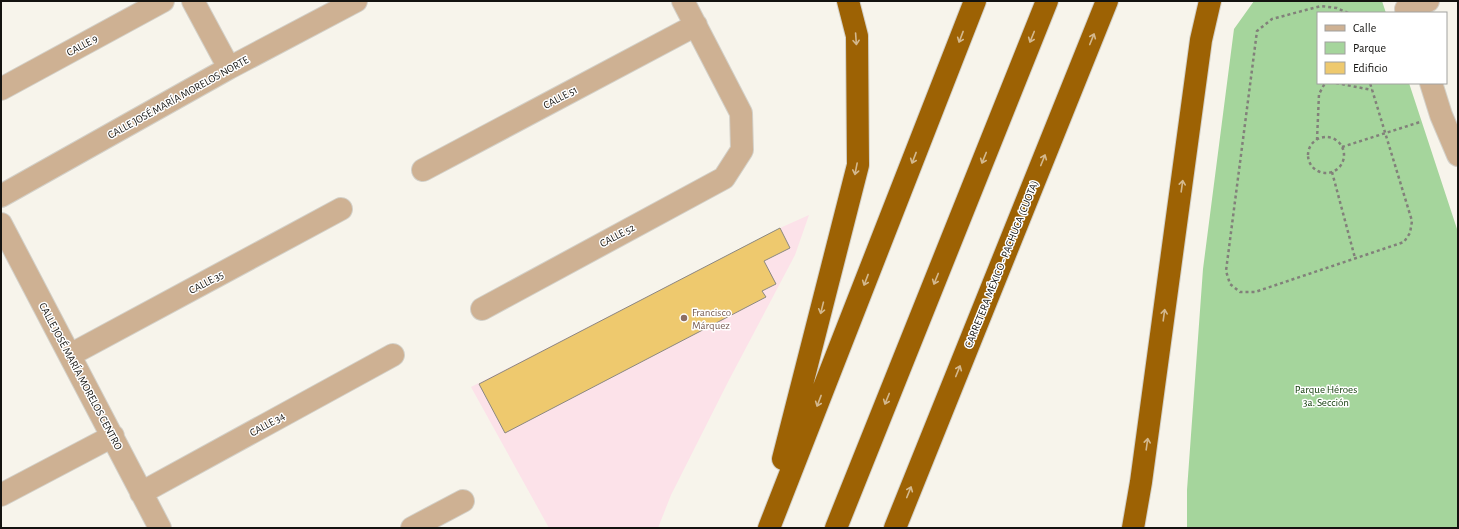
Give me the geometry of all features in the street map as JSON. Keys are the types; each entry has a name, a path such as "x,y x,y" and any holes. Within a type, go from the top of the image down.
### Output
{"highway":[{"path":"766,528 858,165 857,36 848,1"},
{"path":"770,528 975,1"},
{"path":"836,528 1047,1"},
{"name":"CARRETERA MÉXICO - PACHUCA (CUOTA)","path":"895,528 1107,1"},
{"path":"1133,528 1141,482 1201,40 1210,1"},
{"path":"1201,40 1225,1"},
{"path":"1140,528 1141,482"}],"street":[{"name":"CALLE 9","path":"1,89 163,1"},
{"path":"193,1 229,68"},
{"name":"CALLE JOSÉ MARÍA MORELOS NORTE","path":"1,196 229,68 356,1"},
{"path":"683,1 696,24"},
{"path":"1406,8 1428,1"},
{"name":"CALLE 52","path":"482,309 724,178 742,150 741,112 696,24"},
{"name":"CALLE 51","path":"423,170 696,24"},
{"path":"1431,84 1441,115 1457,151"},
{"name":"CALLE 35","path":"70,355 341,209"},
{"name":"CALLE JOSÉ MARÍA MORELOS CENTRO","path":"1,224 160,528"},
{"name":"CALLE 34","path":"141,493 393,355"},
{"path":"1,495 113,436"},
{"path":"412,528 463,501"}],"path":[{"path":"1346,12 1337,8 1321,6 1272,19 1257,31 1226,271 1230,284 1240,292 1255,292 1404,242 1410,233 1412,220 1370,84"},
{"path":"1317,140 1319,94 1324,84"},
{"path":"1341,84 1372,90"},
{"path":"1342,147 1441,115"},
{"path":"1322,137 1334,139 1339,142 1342,147 1344,159 1342,165 1338,169 1326,173 1320,172 1311,165 1308,154 1309,148 1313,143 1322,137"},
{"path":"1332,172 1356,258"}],"shaded area":[{"name":"Francisco Márquez","path":"809,215 795,255 729,380 671,495 658,528 549,528 471,387 780,228"}],"green space":[{"name":"Parque Héroes 3a. Sección","path":"1254,1 1382,1 1386,12 1317,12 1317,84 1409,84 1458,232 1458,528 1187,528 1187,490 1203,269 1234,29"}],"building":[{"path":"780,228 790,248 764,261 776,284 762,291 766,297 505,433 479,384"}],"place":[{"name":"Francisco Márquez","path":"684,318"}]}
